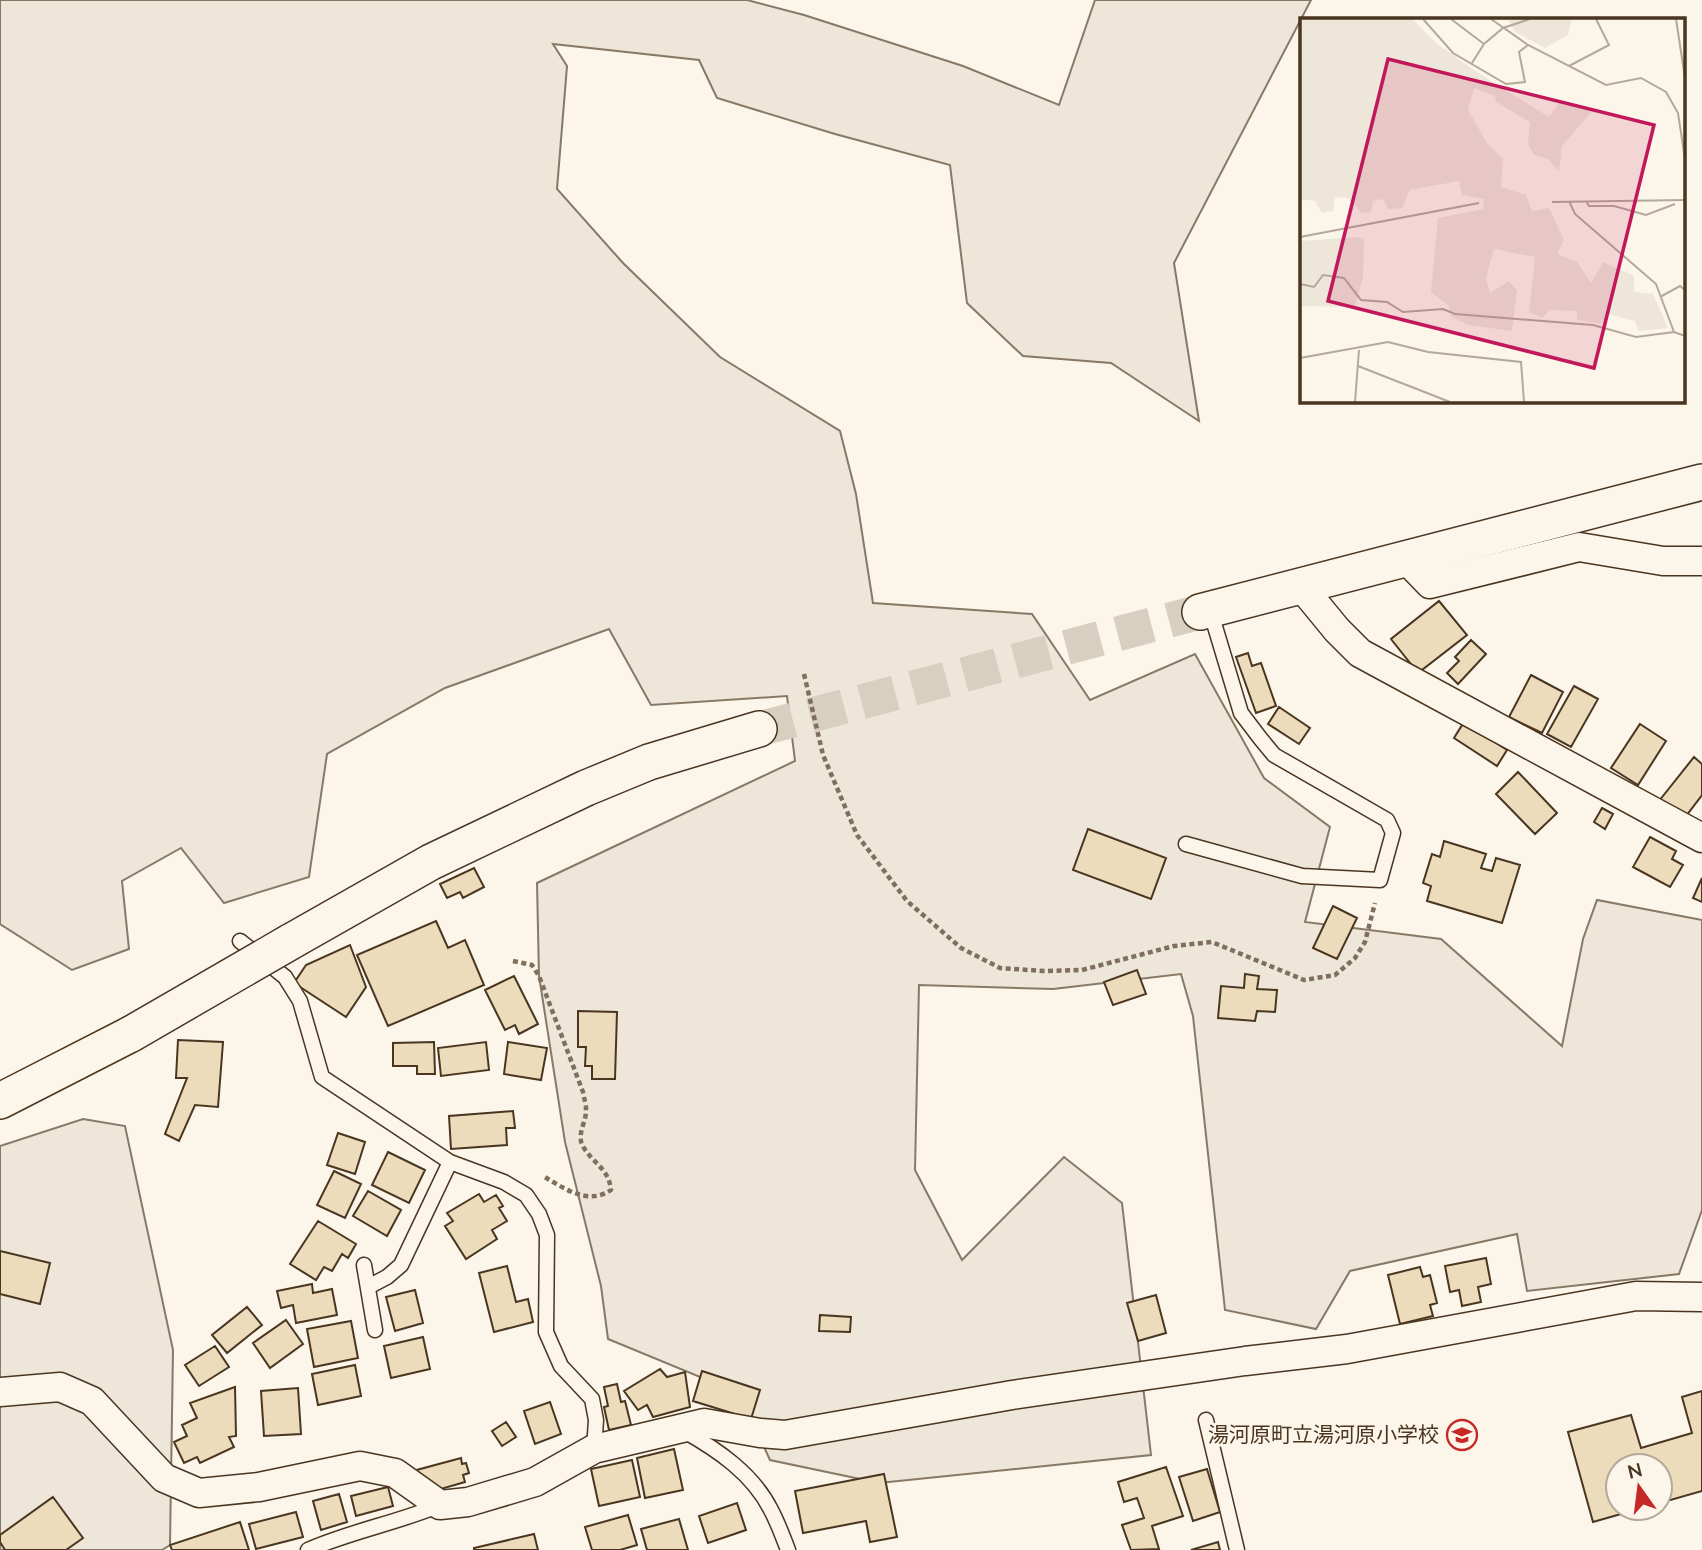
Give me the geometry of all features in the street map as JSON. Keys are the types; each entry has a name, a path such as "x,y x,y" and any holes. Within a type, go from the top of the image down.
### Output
{"street":[{"path":"1205,611 1702,482"},
{"path":"1405,558 1430,584 1579,547 1662,561 1702,561"},
{"path":"1300,585 1360,653 1702,838"},
{"path":"0,1101 131,1034 431,862 586,788 649,762 759,729"},
{"path":"0,1392 60,1387 92,1401 164,1478 199,1493 259,1487 360,1466 395,1473 440,1505 468,1502 535,1482 594,1449 704,1423 785,1435 1012,1395 1347,1349 1636,1296 1702,1297"}],"lane":[{"path":"1186,844 1302,876 1380,880 1393,833 1387,820 1275,755 1260,738 1241,713 1205,611"},
{"path":"240,940 285,977 300,1001 323,1077 450,1162 504,1182 526,1195 539,1214 547,1235 546,1332 561,1366 592,1399 596,1420 594,1449"},
{"path":"368,1287 387,1277 401,1265 450,1162"},
{"path":"364,1265 375,1330"},
{"path":"1206,1420 1237,1550"},
{"path":"680,1428 713,1447 746,1476 770,1507 788,1550"},
{"path":"308,1550 341,1536 419,1514 440,1505"}],"path":[{"path":"804,674 823,755 857,835 907,901 961,948 1000,968 1082,970 1174,946 1212,943 1304,980 1335,975 1355,958 1365,942 1380,880"},
{"path":"513,961 532,965 539,976 583,1092 587,1112 580,1135 582,1147 603,1168 610,1180 611,1190 594,1198 573,1194 539,1174"}],"shaded area":[{"path":"0,0 747,0 804,15 963,66 1059,105 1095,0 1311,0 1174,263 1199,421 1111,363 1023,356 967,303 950,165 717,98 699,60 553,44 567,66 557,189 623,263 720,357 840,431 856,494 873,603 1032,614 1090,700 1195,654 1264,778 1330,827 1305,922 1441,939 1562,1046 1583,939 1597,900 1702,920 1702,1210 1679,1274 1527,1291 1517,1234 1350,1271 1316,1329 1225,1310 1193,1016 1181,974 1053,989 919,985 915,1170 962,1260 1064,1157 1122,1203 1151,1455 879,1483 770,1460 739,1393 608,1339 601,1286 565,1142 539,976 537,883 795,761 787,696 651,705 609,629 445,688 327,754 309,877 224,903 181,848 122,881 129,949 72,970 0,924"},
{"path":"83,1119 125,1126 173,1350 170,1545 162,1550 0,1550 0,1146"}],"building":[{"path":"1439,601 1467,635 1418,673 1391,639"},
{"path":"1471,640 1486,654 1458,684 1447,673 1459,661 1455,657"},
{"path":"1248,653 1252,666 1261,663 1276,706 1256,713 1236,657"},
{"path":"1531,675 1563,692 1542,733 1509,717"},
{"path":"1574,686 1598,699 1571,747 1547,734"},
{"path":"1279,707 1310,728 1299,744 1268,724"},
{"path":"1464,722 1507,750 1497,766 1454,738"},
{"path":"1640,724 1666,741 1638,785 1611,768"},
{"path":"1694,757 1702,764 1702,795 1683,820 1659,801"},
{"path":"1518,772 1557,813 1535,834 1496,794"},
{"path":"1602,808 1613,814 1605,829 1594,822"},
{"path":"1088,829 1166,858 1151,899 1073,870"},
{"path":"1650,837 1676,851 1672,859 1683,865 1670,887 1633,867"},
{"path":"1444,841 1486,854 1481,868 1492,871 1496,858 1520,865 1502,923 1427,901 1431,886 1423,883 1432,854 1440,857"},
{"path":"474,868 484,887 463,898 460,892 447,898 440,884"},
{"path":"1702,878 1702,902 1693,898"},
{"path":"1333,906 1357,918 1337,959 1313,948"},
{"path":"436,921 448,948 465,940 484,985 388,1026 357,955"},
{"path":"350,945 366,987 346,1017 294,983 306,965"},
{"path":"1137,970 1146,994 1113,1005 1104,982"},
{"path":"1245,974 1259,976 1257,989 1277,990 1275,1012 1257,1011 1255,1021 1218,1018 1221,986 1244,988"},
{"path":"514,976 538,1024 519,1034 515,1025 505,1030 485,990"},
{"path":"578,1011 617,1012 615,1079 592,1079 592,1066 585,1066 586,1047 578,1047"},
{"path":"178,1040 223,1042 218,1107 195,1105 179,1141 165,1134 187,1078 176,1078"},
{"path":"434,1042 435,1074 417,1074 417,1066 393,1066 393,1043"},
{"path":"486,1042 489,1070 441,1076 438,1048"},
{"path":"508,1042 547,1048 541,1080 504,1074"},
{"path":"513,1111 515,1128 506,1128 507,1145 451,1149 449,1116"},
{"path":"338,1133 365,1142 355,1174 327,1165"},
{"path":"388,1152 425,1170 409,1203 372,1185"},
{"path":"334,1171 361,1184 345,1218 317,1205"},
{"path":"368,1191 401,1210 387,1236 353,1216"},
{"path":"479,1194 484,1202 496,1195 503,1206 499,1208 507,1221 492,1230 497,1239 466,1259 445,1226 453,1221 447,1213"},
{"path":"318,1221 356,1244 348,1258 342,1254 332,1271 324,1267 316,1280 290,1264"},
{"path":"0,1251 50,1263 40,1304 0,1294"},
{"path":"1486,1258 1491,1284 1478,1287 1481,1302 1462,1306 1459,1290 1450,1292 1445,1266"},
{"path":"507,1266 516,1302 528,1299 533,1322 494,1332 479,1273"},
{"path":"1420,1267 1423,1277 1430,1275 1437,1303 1430,1305 1433,1316 1400,1324 1388,1275"},
{"path":"312,1284 313,1293 332,1289 337,1315 296,1323 293,1305 281,1308 277,1291"},
{"path":"415,1290 423,1323 395,1331 386,1297"},
{"path":"1156,1295 1166,1333 1138,1341 1127,1303"},
{"path":"247,1307 262,1325 227,1353 212,1335"},
{"path":"820,1315 851,1317 850,1332 819,1331"},
{"path":"286,1320 303,1344 270,1368 253,1343"},
{"path":"351,1321 358,1358 314,1367 307,1329"},
{"path":"423,1337 430,1369 391,1378 384,1346"},
{"path":"215,1346 229,1367 199,1386 185,1365"},
{"path":"355,1365 361,1396 318,1405 312,1374"},
{"path":"660,1369 667,1377 685,1372 690,1407 653,1417 647,1405 638,1410 624,1391"},
{"path":"702,1371 760,1390 751,1419 693,1401"},
{"path":"617,1384 631,1425 609,1430 604,1407 608,1406 604,1387"},
{"path":"235,1387 236,1436 229,1437 234,1447 200,1463 197,1457 184,1463 174,1442 187,1436 182,1425 197,1418 190,1403"},
{"path":"298,1388 301,1434 264,1436 261,1391"},
{"path":"1702,1391 1702,1491 1674,1499 1674,1452 1604,1452 1604,1519 1593,1522 1568,1432 1631,1415 1641,1448 1692,1433 1682,1397"},
{"path":"550,1402 561,1434 535,1444 524,1411"},
{"path":"506,1422 516,1437 502,1446 492,1431"},
{"path":"674,1449 683,1490 645,1498 637,1458"},
{"path":"461,1458 469,1473 463,1475 465,1482 441,1489 413,1471"},
{"path":"632,1460 640,1497 599,1506 591,1469"},
{"path":"1166,1467 1183,1516 1152,1526 1159,1549 1131,1550 1122,1525 1144,1518 1137,1498 1124,1502 1118,1482"},
{"path":"1207,1469 1220,1512 1193,1521 1179,1477"},
{"path":"884,1474 897,1537 870,1542 866,1521 803,1533 795,1491"},
{"path":"388,1487 393,1506 356,1516 351,1496"},
{"path":"339,1494 347,1522 321,1530 313,1501"},
{"path":"53,1497 83,1538 66,1550 5,1550 0,1542 0,1535"},
{"path":"737,1503 746,1530 708,1543 699,1516"},
{"path":"296,1512 303,1537 256,1549 249,1524"},
{"path":"628,1515 637,1545 620,1550 592,1550 585,1527"},
{"path":"679,1519 688,1550 647,1550 641,1529"},
{"path":"240,1522 249,1550 172,1550 170,1545"},
{"path":"534,1534 538,1550 474,1550 474,1548"},
{"path":"1218,1542 1220,1550 1191,1550"}],"tunnel":[{"path":"759,729 1200,612"}],"place":[{"name":"湯河原町立湯河原小学校","path":"1462,1435"}]}
